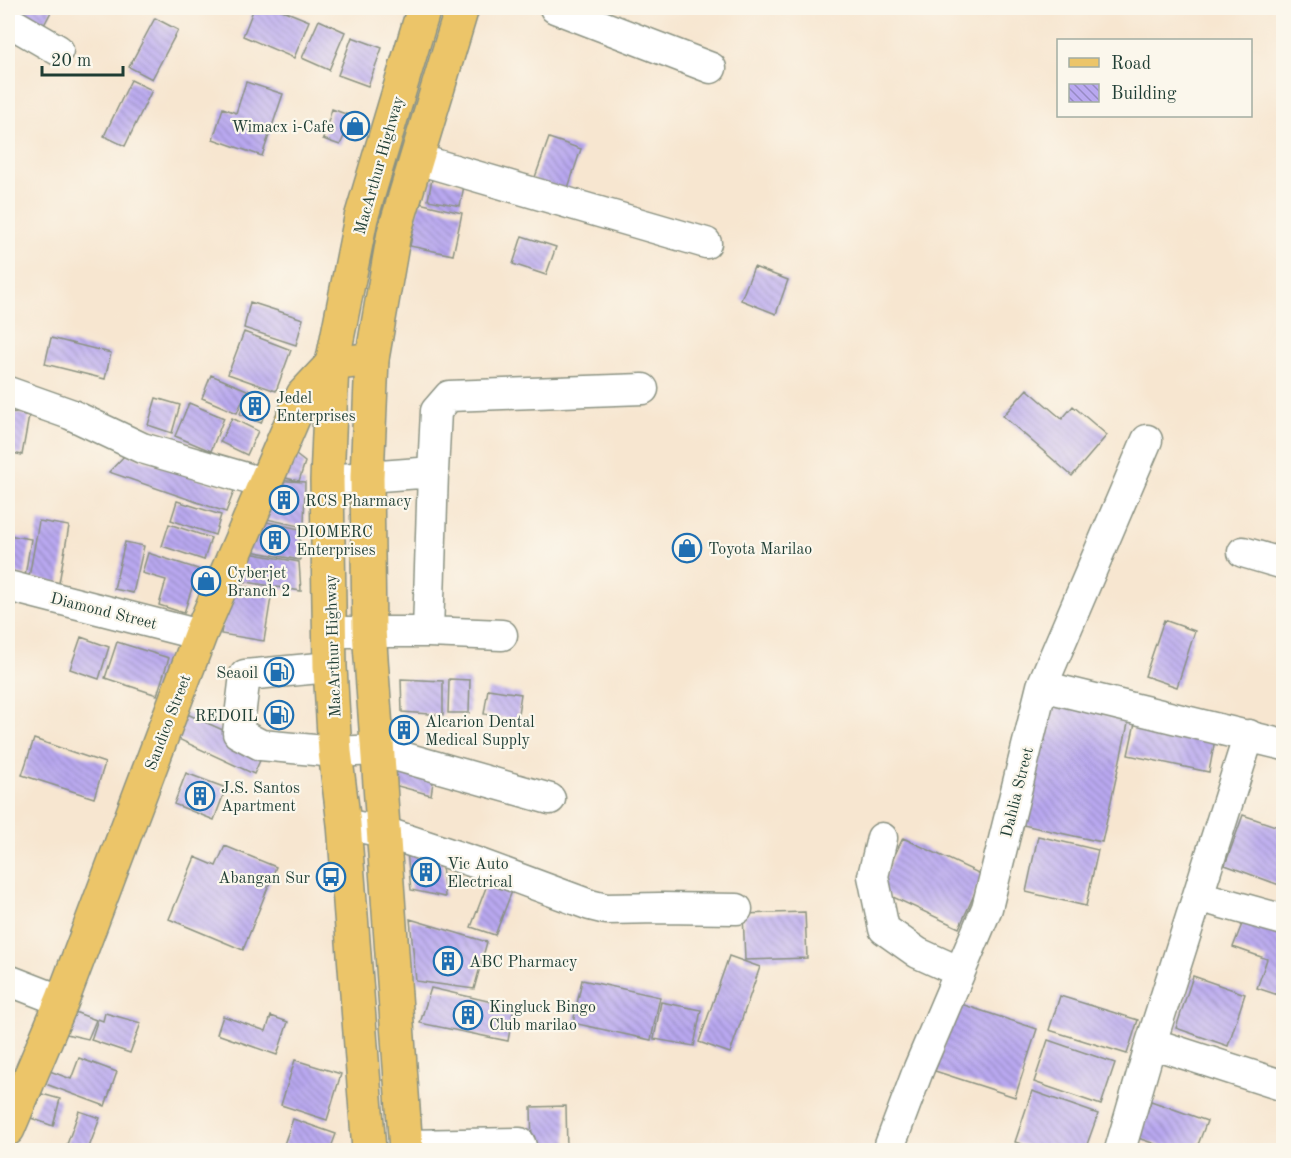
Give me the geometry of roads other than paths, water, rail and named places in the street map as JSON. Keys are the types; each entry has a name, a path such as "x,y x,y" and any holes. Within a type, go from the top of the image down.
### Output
{"main road":[{"name":"MacArthur Highway","path":"369,1150 344,824 335,752 330,667 327,480 332,364 362,218 424,8"},
{"path":"406,1148 369,630 367,477 372,359 394,233 462,8"},
{"path":"332,364 372,359"},
{"name":"Sandico Street","path":"8,1129 62,1001 200,635 263,483 303,395 332,364"}],"street":[{"path":"555,8 711,68"},
{"path":"8,21 58,50"},
{"path":"417,159 706,243"},
{"path":"428,632 436,411 449,396 643,388"},
{"path":"8,392 70,414 142,448 263,483"},
{"name":"Dahlia Street","path":"893,1149 919,1068 987,908 1042,686 1147,440"},
{"path":"327,480 433,472"},
{"path":"1243,552 1284,564"},
{"name":"Diamond Street","path":"8,586 200,635"},
{"path":"330,632 369,630 502,635"},
{"path":"330,667 245,675 238,733 261,745 335,752 377,750 550,799"},
{"path":"1042,686 1284,745"},
{"path":"1120,1150 1151,1043 1249,735"},
{"path":"344,824 384,831 606,909 737,909"},
{"path":"882,838 873,876 884,929 918,953 960,972"},
{"path":"1198,896 1284,920"},
{"path":"8,980 62,1001"},
{"path":"1151,1043 1284,1086"},
{"path":"406,1148 520,1143 522,1150"}],"place":[{"name":"Wimacx i-Cafe","path":"355,126"},
{"name":"Jedel Enterprises","path":"255,406"},
{"name":"RCS Pharmacy","path":"284,500"},
{"name":"DIOMERC Enterprises","path":"275,540"},
{"name":"Toyota Marilao","path":"687,548"},
{"name":"Cyberjet Branch 2","path":"206,581"},
{"name":"Seaoil","path":"279,672"},
{"name":"REDOIL","path":"279,715"},
{"name":"Alcarion Dental Medical Supply","path":"404,730"},
{"name":"J.S. Santos Apartment","path":"200,796"},
{"name":"Vic Auto Electrical","path":"426,872"},
{"name":"Abangan Sur","path":"331,877"},
{"name":"ABC Pharmacy","path":"448,961"},
{"name":"Kingluck Bingo Club marilao","path":"468,1015"}]}
